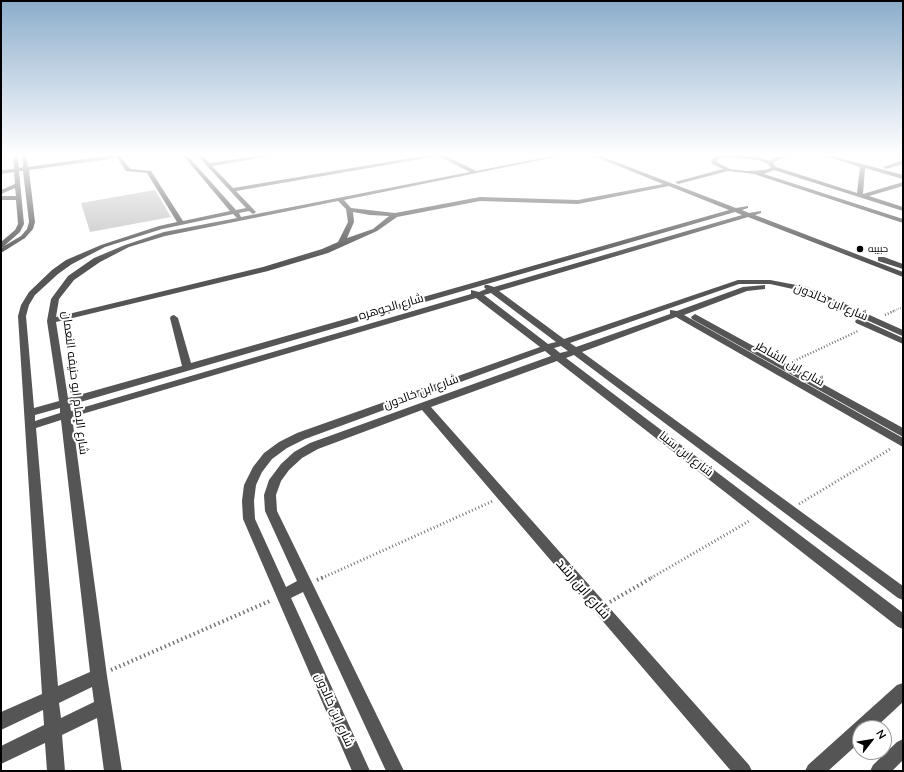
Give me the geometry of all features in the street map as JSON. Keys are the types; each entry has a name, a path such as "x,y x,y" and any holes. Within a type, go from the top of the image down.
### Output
{"street":[{"path":"1,245 18,231 22,224 18,190"},
{"path":"1,251 23,237 30,229 32,222 29,190"},
{"path":"160,190 180,223"},
{"path":"216,190 238,215"},
{"path":"232,190 256,215"},
{"name":"شارع الإمام ابو حنيفه النعمان","path":"56,771 22,316 25,305 32,294 55,272 85,254 129,236 180,223 238,215 256,215 365,190"},
{"name":"شارع الإمام ابو حنيفه النعمان","path":"337,196 368,190"},
{"path":"621,194 627,190"},
{"path":"349,209 370,213 395,215 480,199 564,202 592,200 638,190"},
{"path":"690,190 737,210"},
{"path":"697,190 903,275"},
{"path":"808,190 903,221"},
{"path":"844,190 903,209"},
{"path":"862,190 862,196"},
{"path":"862,196 882,190"},
{"path":"337,196 349,209 351,222 341,243"},
{"path":"1,198 19,198"},
{"name":"شارع الإمام ابو حنيفه النعمان","path":"113,771 99,676 66,415 51,321 52,309 55,299 62,288 77,273 97,260 145,239 238,215 250,209 258,208"},
{"name":"شارع الجوهره","path":"29,413 737,210 759,212 902,266"},
{"name":"شارع الجوهره","path":"30,426 477,295 748,211"},
{"path":"51,321 265,269 310,256 375,230 395,215"},
{"name":"شارع ابن سينا","path":"482,283 903,594"},
{"name":"شارع ابن سينا","path":"467,287 903,622"},
{"name":"شارع ابن خالدون","path":"361,771 249,519 248,501 250,485 257,470 268,456 283,445 300,436 562,342 746,289 765,287 800,294 903,334"},
{"name":"شارع ابن خالدون","path":"395,771 271,511 270,495 275,480 289,463 298,455 314,446 575,352 675,309"},
{"name":"شارع ابن الشاطر","path":"675,309 783,369 902,440"},
{"path":"174,318 187,367"},
{"name":"شارع ابن خالدون","path":"874,323 903,341"},
{"name":"شارع ابن رشد","path":"412,396 408,403 411,405 424,406 743,771"},
{"path":"283,595 306,584"},
{"path":"1,721 99,676"},
{"path":"871,720 903,691"},
{"path":"1,755 104,706"},
{"path":"814,771 852,737"},
{"path":"879,771 903,748"}],"path":[{"path":"783,369 903,307"},
{"path":"789,510 902,440"},
{"path":"306,584 503,497"},
{"path":"600,608 762,513"},
{"path":"99,676 283,595"}],"building":[{"path":"155,190 171,217 90,232 81,203"}],"place":[{"name":"حبيبه","path":"860,249"}]}
